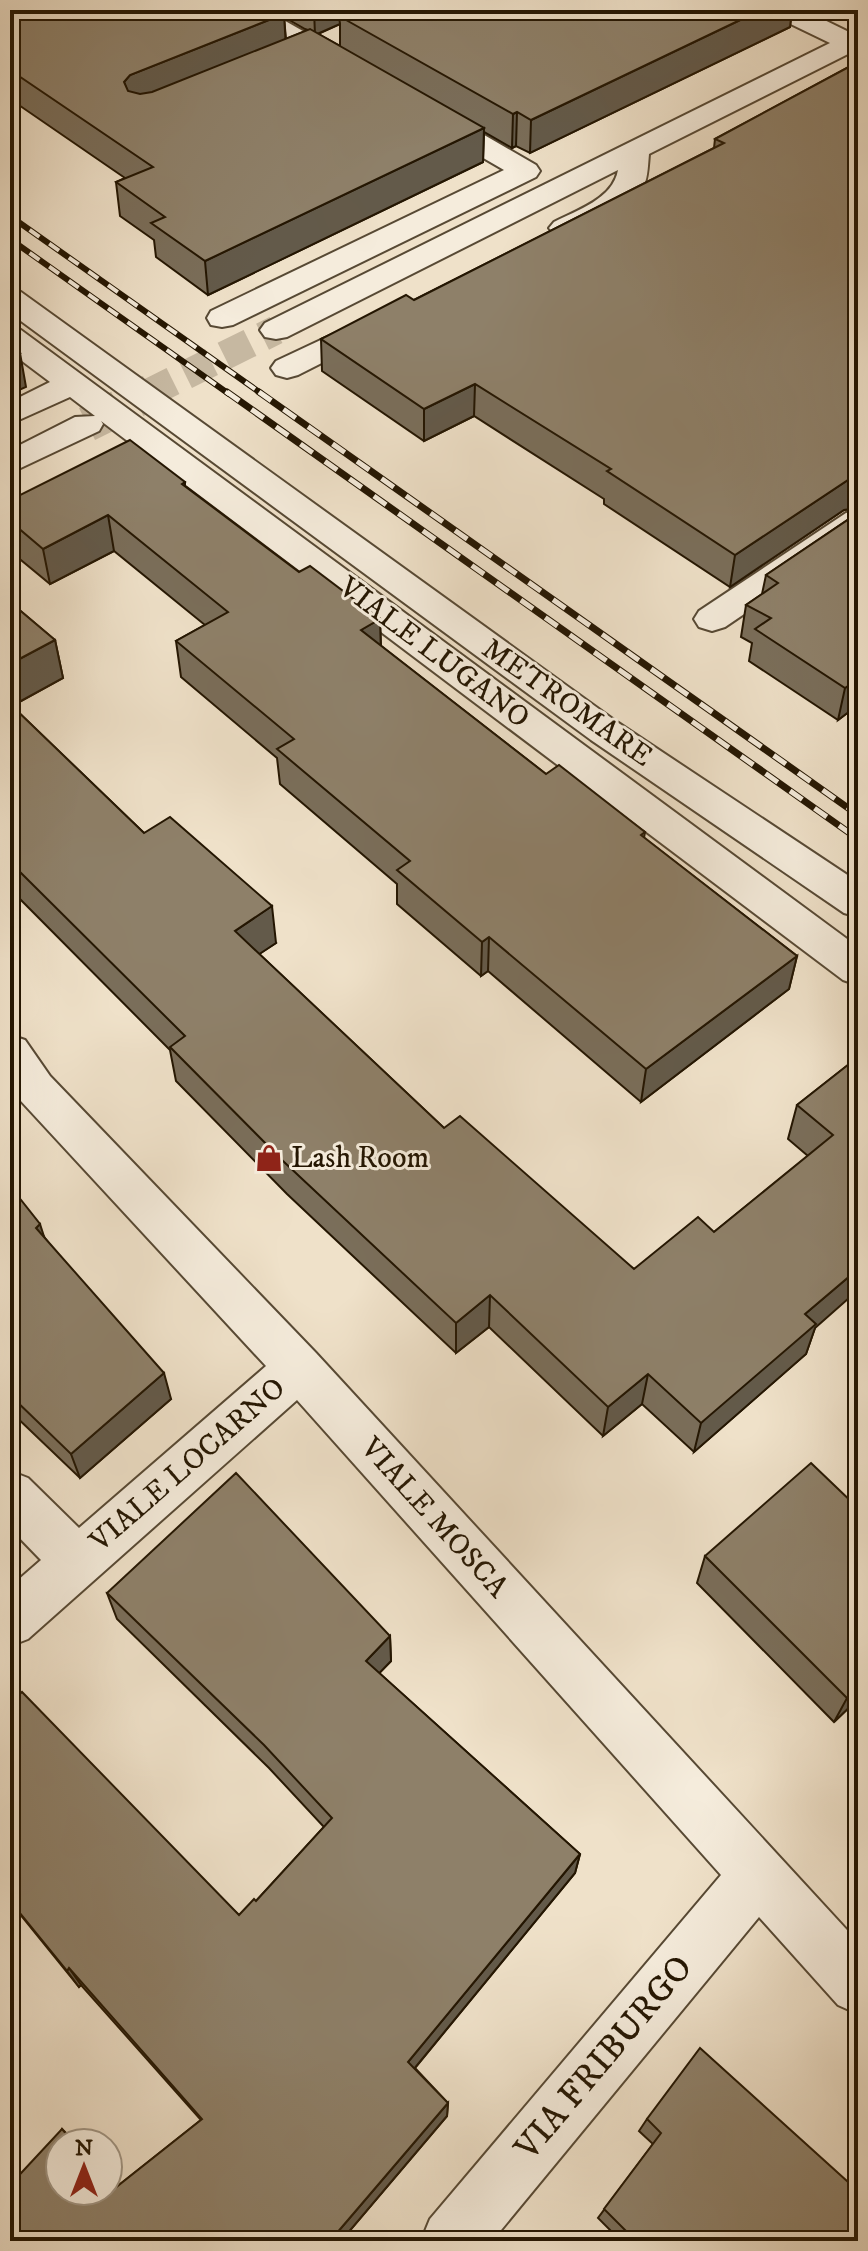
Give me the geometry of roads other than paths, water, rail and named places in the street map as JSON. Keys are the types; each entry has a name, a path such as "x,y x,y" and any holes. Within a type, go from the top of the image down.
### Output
{"street":[{"path":"247,10 367,79"},
{"path":"783,10 855,43"},
{"path":"285,60 342,36"},
{"path":"276,330 855,43"},
{"path":"222,318 526,171 407,102"},
{"path":"539,241 609,205 630,184 636,150"},
{"name":"METROMARE","path":"10,299 604,731 858,902"},
{"path":"287,368 399,311"},
{"name":"VIALE LUGANO","path":"10,337 72,384 138,450 858,969"},
{"path":"10,414 72,384"},
{"path":"10,463 87,424"},
{"path":"712,619 858,521"},
{"name":"VIALE MOSCA","path":"10,1052 35,1088 299,1368 756,1876 858,1985"},
{"name":"VIALE LOCARNO","path":"10,1621 299,1368"},
{"name":"VIALE LOCARNO","path":"10,1494 77,1561"},
{"name":"VIA FRIBURGO","path":"452,2241 756,1876"}],"tunnel":[{"path":"147,394 276,330"},
{"path":"147,394 151,392"},
{"path":"87,424 147,394"}],"railway":[{"path":"10,216 262,394"},
{"path":"10,239 229,394"},
{"path":"227,392 858,839"},
{"path":"259,392 858,815"}],"place":[{"name":"Lash Room","path":"269,1158"}]}
